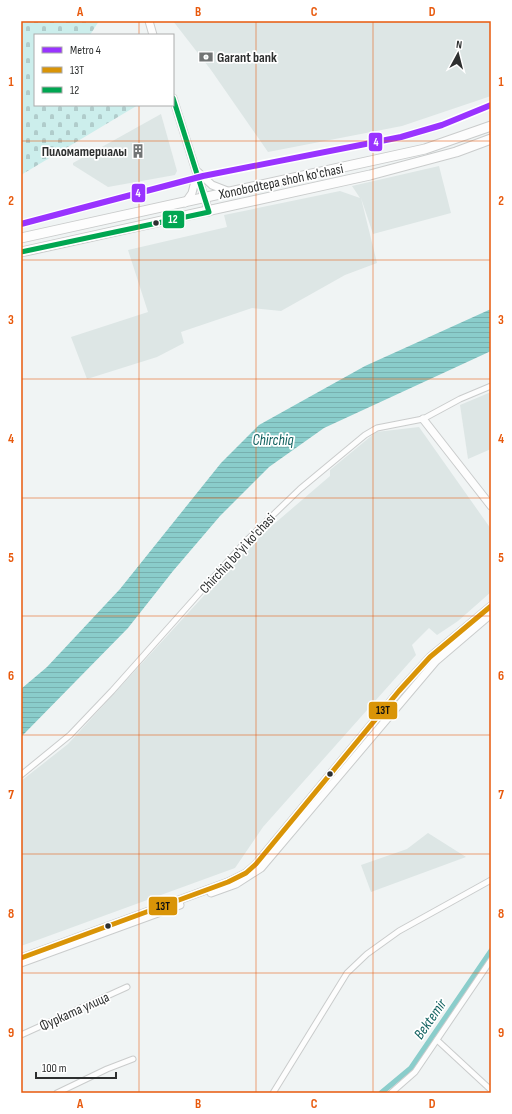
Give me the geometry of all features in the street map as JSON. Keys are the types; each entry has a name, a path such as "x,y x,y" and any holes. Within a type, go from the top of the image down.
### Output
{"highway":[{"name":"Xonobodtepa shoh ko'chasi","path":"21,238 424,149 491,126"},
{"name":"Xonobodtepa shoh ko'chasi","path":"21,252 209,212 417,163 491,140"}],"main road":[{"path":"149,21 153,34"},
{"path":"174,101 209,212"},
{"path":"197,170 217,188 231,192"},
{"path":"185,202 195,186 197,170"},
{"path":"423,419 491,506"},
{"path":"21,963 249,878 260,868 430,657 491,606"},
{"path":"21,958 215,887 246,873 256,864 402,693 436,661 491,614"}],"street":[{"name":"Chirchiq bo'yi ko'chasi","path":"21,775 70,735 112,692 245,542 300,489 371,431 377,428 423,419 460,399 491,386"},
{"path":"273,1093 346,973 367,954 399,931 491,880"},
{"path":"390,1093 415,1072 491,960"},
{"name":"Фурката улица","path":"21,1035 127,987"},
{"path":"437,1040 491,1090"},
{"path":"57,1093 107,1069 133,1060"}],"shaded area":[{"path":"173,21 491,21 491,96 402,126 268,152 211,70"},
{"path":"161,114 177,171 175,175 108,187 73,165 73,163"},
{"path":"439,166 451,213 373,234 361,198 377,263 345,275 281,311 252,308 181,332 184,343 157,357 87,379 71,337 148,312 128,250 227,227 224,215 340,191 360,198 352,186"},
{"path":"491,392 491,449 468,459 460,405"},
{"path":"419,427 491,529 491,592 458,621 437,635 429,628 412,645 416,655 263,827 235,868 21,946 21,781 68,744 232,565 267,530 330,476 330,470 376,432"},
{"path":"428,833 466,857 371,892 361,865 407,849"}],"green space":[{"path":"21,21 99,21 91,34 34,34 34,106 136,106 21,175"}],"water":[{"name":"Chirchiq","path":"491,309 491,351 324,428 269,467 220,516 173,571 128,628 21,737 21,689 47,667 120,589 221,463 259,425 365,366"}],"waterway":[{"name":"Bektemir","path":"381,1093 411,1068 491,951"}],"metro line":[{"name":"4","path":"21,224 203,176 401,137 442,125 491,105"}],"transit line":[{"name":"12","path":"21,252 209,212 174,101"},
{"name":"13Т","path":"21,958 228,882 246,873 256,864 399,691 430,657 491,606"}],"place":[{"name":"Garant bank","path":"206,57"},
{"name":"Пиломатериалы","path":"138,151"}]}
